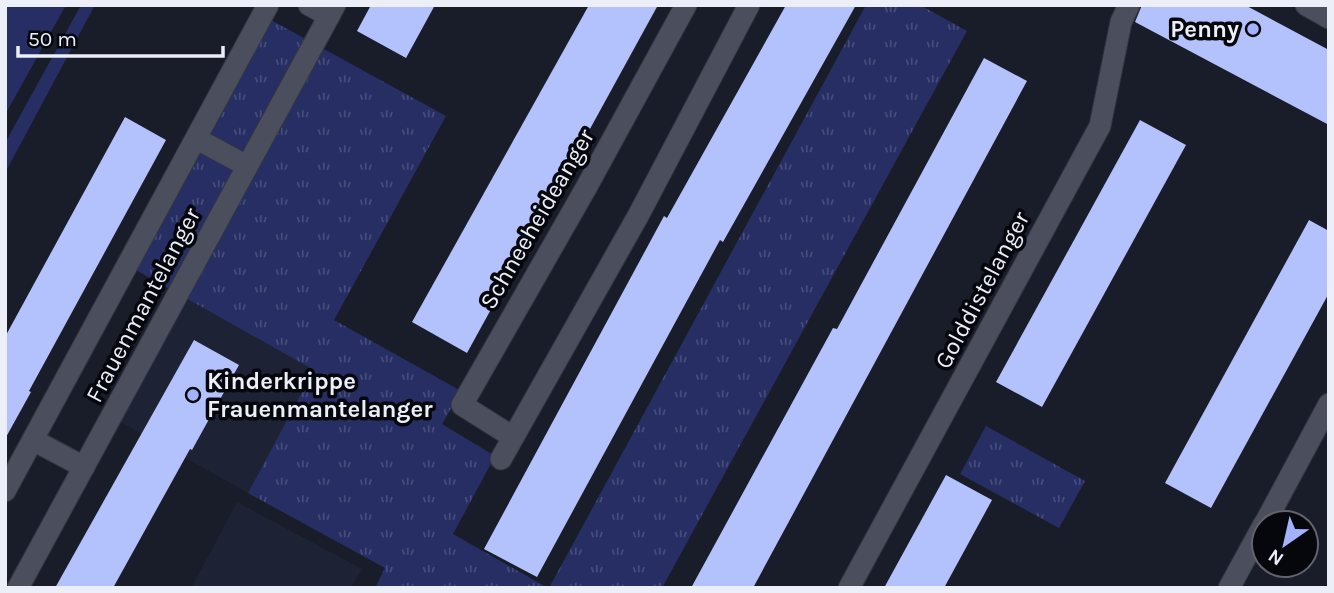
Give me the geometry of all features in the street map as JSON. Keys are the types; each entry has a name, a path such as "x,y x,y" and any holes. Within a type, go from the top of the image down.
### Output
{"street":[{"name":"Frauenmantelanger","path":"5,491 268,5"},
{"name":"Frauenmantelanger","path":"18,588 332,11 309,5"},
{"name":"Schneeheideanger","path":"513,437 461,405 586,188 686,5"},
{"path":"501,459 638,216 749,5"},
{"name":"Golddistelanger","path":"849,588 1100,126 1121,22 1129,5"},
{"path":"1306,5 1329,18"},
{"path":"197,139 247,166"},
{"path":"1272,509 1329,404"},
{"path":"33,440 84,467"},
{"path":"1229,588 1250,550"}],"shaded area":[{"path":"185,298 315,370 248,493 117,420"},
{"path":"237,502 362,569 351,588 191,588"}],"green space":[{"path":"5,5 66,5 5,115"},
{"path":"81,5 95,5 5,173 5,143"},
{"path":"866,5 920,5 967,31 662,588 549,588"},
{"path":"271,20 446,116 334,320 461,391 442,424 495,456 453,534 548,588 375,588 385,568 248,493 314,370 134,269"},
{"path":"986,426 1085,481 1059,528 960,474"}],"building":[{"path":"371,5 435,5 406,58 357,31"},
{"path":"589,5 658,5 467,353 412,322"},
{"path":"786,5 856,5 723,242 720,240 537,577 484,549 664,216 667,218"},
{"path":"1142,5 1245,5 1329,50 1329,125 1135,22"},
{"path":"984,58 1027,81 753,588 691,588 833,328 837,329"},
{"path":"125,117 166,140 5,439 5,337"},
{"path":"1140,120 1186,145 1042,407 996,382"},
{"path":"1309,220 1329,231 1329,293 1211,508 1165,483"},
{"path":"194,340 239,365 192,450 190,449 113,588 55,588"},
{"path":"946,475 992,500 944,588 884,588"}],"place":[{"name":"Penny","path":"1253,29"},
{"name":"Kinderkrippe Frauenmantelanger","path":"193,395"}]}
